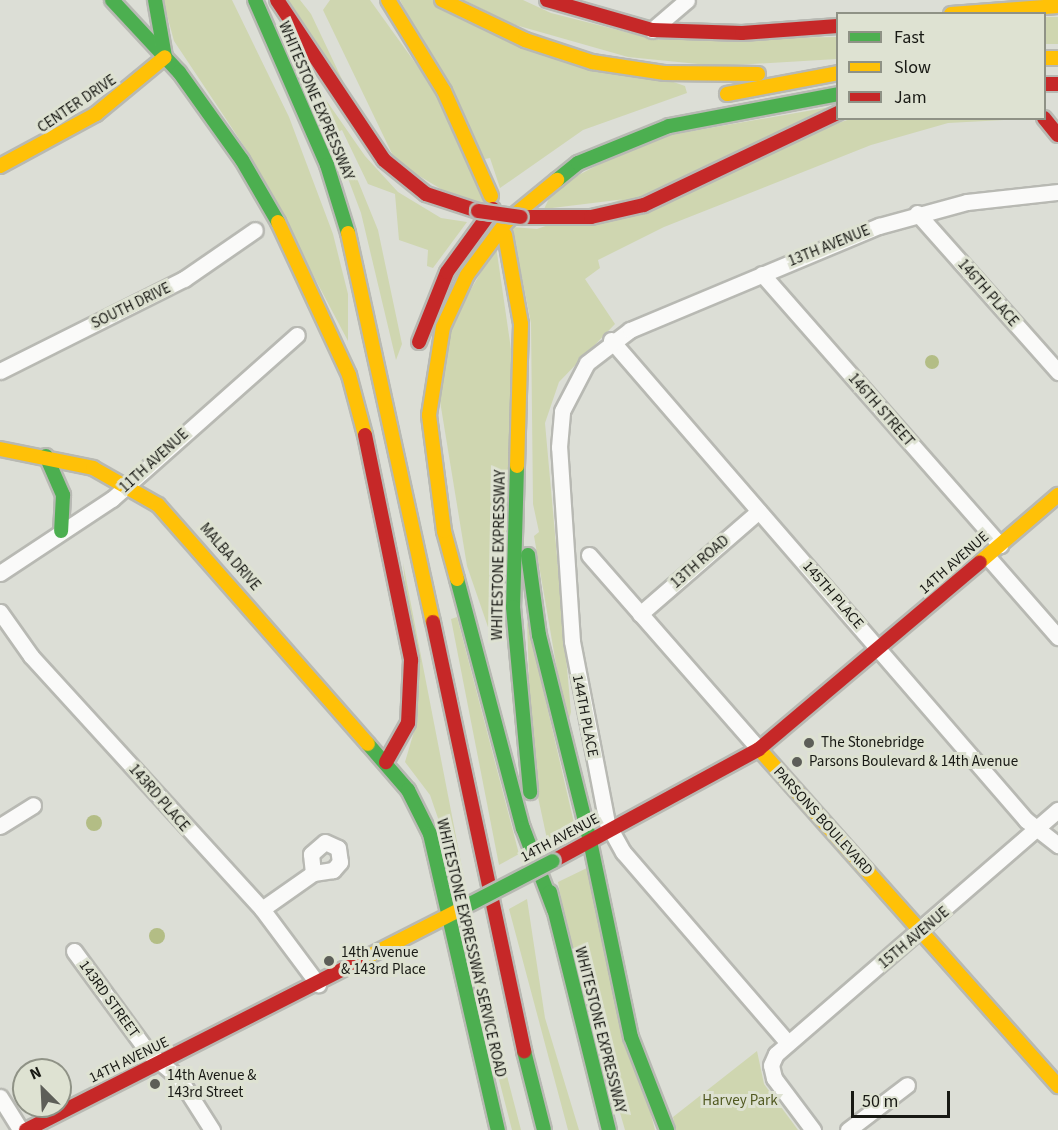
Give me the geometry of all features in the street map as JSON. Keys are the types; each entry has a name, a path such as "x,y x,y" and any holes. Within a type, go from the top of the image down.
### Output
{"main road":[{"path":"112,0 165,57 267,201 320,301 349,375 373,463 411,660 408,723 386,762"},
{"path":"155,0 165,57"},
{"name":"WHITESTONE EXPRESSWAY","path":"255,0 309,120 350,233 445,664 511,998 544,1130"},
{"path":"277,0 384,160 426,194 478,211 521,218 591,217 644,205 836,113"},
{"name":"WHITESTONE EXPRESSWAY","path":"388,0 458,116 491,196 504,236 519,300 522,372 513,631 524,754 554,910 609,1130"},
{"path":"442,0 536,45 614,66 708,76 836,71"},
{"path":"547,0 652,30 718,33 836,26"},
{"path":"941,0 951,12"},
{"path":"967,12 1058,6"},
{"name":"CENTER DRIVE","path":"0,166 96,114 165,57"},
{"path":"712,97 836,71"},
{"path":"554,910 523,828 441,515 429,404 443,327 467,275 507,221 578,162 669,126 836,94"},
{"path":"1046,120 1058,135"},
{"path":"415,363 447,272 510,192"},
{"path":"522,372 533,604 590,841 631,1036 667,1130"},
{"name":"MALBA DRIVE","path":"0,449 46,456 128,484 193,539 386,762"},
{"path":"46,456 63,495 61,531"},
{"path":"413,456 445,664"},
{"name":"14TH AVENUE","path":"26,1130 318,984 553,861 759,749 1058,495"},
{"name":"PARSONS BOULEVARD","path":"759,749 924,932 1058,1086"},
{"name":"WHITESTONE EXPRESSWAY SERVICE ROAD","path":"386,762 427,824 498,1130"}],"street":[{"path":"652,30 687,0"},
{"name":"13TH AVENUE","path":"611,340 762,274 917,213 1004,196 1058,192"},
{"name":"146TH PLACE","path":"917,213 1058,372"},
{"name":"SOUTH DRIVE","path":"0,371 184,279 255,230"},
{"name":"146TH STREET","path":"762,274 1000,545"},
{"name":"11TH AVENUE","path":"0,573 128,484 297,335"},
{"name":"145TH PLACE","path":"611,340 1026,820 1038,827 1058,845"},
{"name":"144TH PLACE","path":"611,340 575,379 559,430 573,649 610,830 623,852 788,1042"},
{"name":"13TH ROAD","path":"640,614 759,511"},
{"name":"PARSONS BOULEVARD","path":"589,555 759,749"},
{"path":"987,556 1058,637"},
{"name":"143RD PLACE","path":"0,612 31,656 262,909 318,984"},
{"path":"0,826 33,805"},
{"name":"15TH AVENUE","path":"813,1130 771,1065 788,1042 924,932 1058,810"},
{"path":"262,909 314,873"},
{"name":"143RD STREET","path":"74,951 161,1063 179,1078 212,1130"},
{"path":"848,1130 908,1085"},
{"path":"0,1097 21,1130"}],"green space":[{"path":"163,0 232,0 289,117 333,234 348,294 348,341 248,152 174,41"},
{"path":"284,0 300,0 311,14 366,130"},
{"path":"330,0 370,0 439,96 484,203 456,198 396,162 323,10"},
{"path":"400,0 435,0 685,86 687,93 583,130 500,188 490,158 485,159"},
{"path":"464,0 523,0 551,13 657,40 836,37 836,59 718,66 628,57 512,24"},
{"path":"1046,17 1058,17 1058,44 1046,44"},
{"path":"310,77 365,156 398,192 441,218 467,222 433,268 427,266 428,250 399,240 395,194 368,184 342,130 338,132 378,230 402,344 396,360 361,213"},
{"path":"830,107 650,196 544,209 554,188 647,139"},
{"path":"847,120 1005,120 948,123 871,145 664,227 598,260 600,268 585,279 615,324 559,382 545,423 571,712 567,728 534,536 539,532 533,504 531,323 512,227 537,229"},
{"path":"496,246 513,363 501,625 488,627 467,566 439,395 447,331"},
{"path":"403,563 465,883 461,885 430,795 405,762 418,718"},
{"path":"457,617 519,854 499,865 451,619"},
{"path":"527,620 574,823 547,839 532,769"},
{"path":"589,867 655,1130 625,1130 566,926 558,882"},
{"path":"527,899 545,1018 579,1130 568,1130 509,909"},
{"path":"475,927 492,1018 521,1130 512,1130 480,1006 466,936"},
{"name":"Harvey Park","path":"757,1051 764,1084 798,1130 676,1130 673,1117"}],"shaded area":[{"path":"932,355 937,357 939,362 937,367 932,369 927,367 925,362 927,357"},
{"path":"94,815 102,823 94,831 86,823"},
{"path":"157,928 163,930 165,936 163,942 157,944 151,942 149,936 151,930"}],"traffic: fast":[{"path":"112,0 179,72 242,160 278,222"},
{"path":"155,0 165,57"},
{"path":"255,0 327,165 348,233"},
{"path":"557,180 578,163 669,126 836,94"},
{"path":"46,456 63,495 61,531"},
{"path":"517,466 513,607 530,792"},
{"path":"528,555 539,635 590,841"},
{"path":"457,579 523,828 554,910"},
{"path":"368,744 408,790 430,834 498,1130"},
{"path":"590,841 631,1037 667,1130"},
{"path":"470,904 553,861"},
{"path":"550,892 609,1130"},
{"path":"524,1051 544,1130"}],"traffic: slow":[{"path":"388,0 444,91 491,196"},
{"path":"442,0 525,40 592,62 665,73 758,74"},
{"path":"978,12 1058,6"},
{"path":"0,166 96,114 165,57"},
{"path":"1046,58 1058,58"},
{"path":"727,94 836,73"},
{"path":"457,579 444,531 429,415 443,327 467,275 507,221 557,180"},
{"path":"278,222 349,375 365,435"},
{"path":"348,233 433,622"},
{"path":"505,235 521,324 517,466"},
{"path":"0,449 93,468 158,505 368,744"},
{"path":"980,562 1058,495"},
{"path":"759,749 1058,1086"},
{"path":"361,960 459,910"}],"traffic: jam":[{"path":"277,0 384,160 426,194 478,211"},
{"path":"547,0 652,30 742,33 836,26"},
{"path":"1046,84 1058,84"},
{"path":"521,217 591,217 644,205 836,114"},
{"path":"1046,120 1058,135"},
{"path":"419,342 447,272 493,209"},
{"path":"478,211 521,217"},
{"path":"365,435 411,660 408,723 386,762"},
{"path":"553,861 759,749 980,562"},
{"path":"433,622 524,1051"},
{"path":"26,1130 361,960"}],"place":[{"name":"The Stonebridge","path":"809,743"},
{"name":"Parsons Boulevard & 14th Avenue","path":"797,762"},
{"name":"14th Avenue & 143rd Place","path":"329,961"},
{"name":"14th Avenue & 143rd Street","path":"155,1084"}]}
